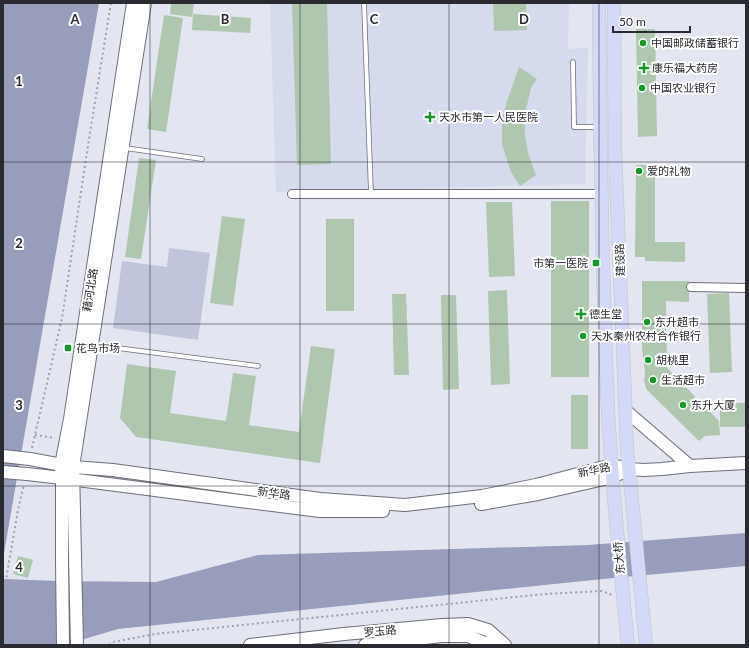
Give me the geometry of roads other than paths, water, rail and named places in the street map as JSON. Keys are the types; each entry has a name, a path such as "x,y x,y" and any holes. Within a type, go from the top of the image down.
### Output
{"main road":[{"name":"藉河北路","path":"77,645 76,579 68,479 61,465 70,418 134,3"},
{"name":"藉河北路","path":"63,645 62,579 68,479 73,467 145,3"},
{"name":"建设路","path":"599,3 601,194 608,403 615,517"},
{"name":"建设路","path":"614,3 615,151 626,412 629,469 634,517"},
{"path":"626,412 690,466 746,463"},
{"name":"新华路","path":"3,456 31,455 61,465 73,467 113,470 320,500 404,505 482,496 612,471 629,469 662,469 690,466"},
{"name":"新华路","path":"3,472 26,477 68,479 320,510 402,511 486,503 538,494 612,471"},
{"name":"东大桥","path":"615,517 628,645"},
{"name":"东大桥","path":"634,517 646,645"},
{"name":"罗玉路","path":"250,645 344,634 468,624 488,630 505,645"},
{"name":"罗玉路","path":"365,645 442,636 468,636 490,645"}],"street":[{"path":"292,194 601,194"},
{"path":"691,287 746,288"}],"lane":[{"path":"364,3 371,194"},
{"path":"573,62 574,127 600,127"},
{"path":"122,148 202,159"},
{"path":"92,345 258,366"}],"place":[{"name":"中国邮政储蓄银行","path":"643,43"},
{"name":"康乐福大药房","path":"644,68"},
{"name":"中国农业银行","path":"642,88"},
{"name":"天水市第一人民医院","path":"430,117"},
{"name":"爱的礼物","path":"639,171"},
{"name":"市第一医院","path":"596,263"},
{"name":"德生堂","path":"581,314"},
{"name":"东升超市","path":"647,322"},
{"name":"天水秦州农村合作银行","path":"583,336"},
{"name":"花鸟市场","path":"68,348"},
{"name":"胡桃里","path":"648,360"},
{"name":"生活超市","path":"653,380"},
{"name":"东升大厦","path":"683,405"}]}
